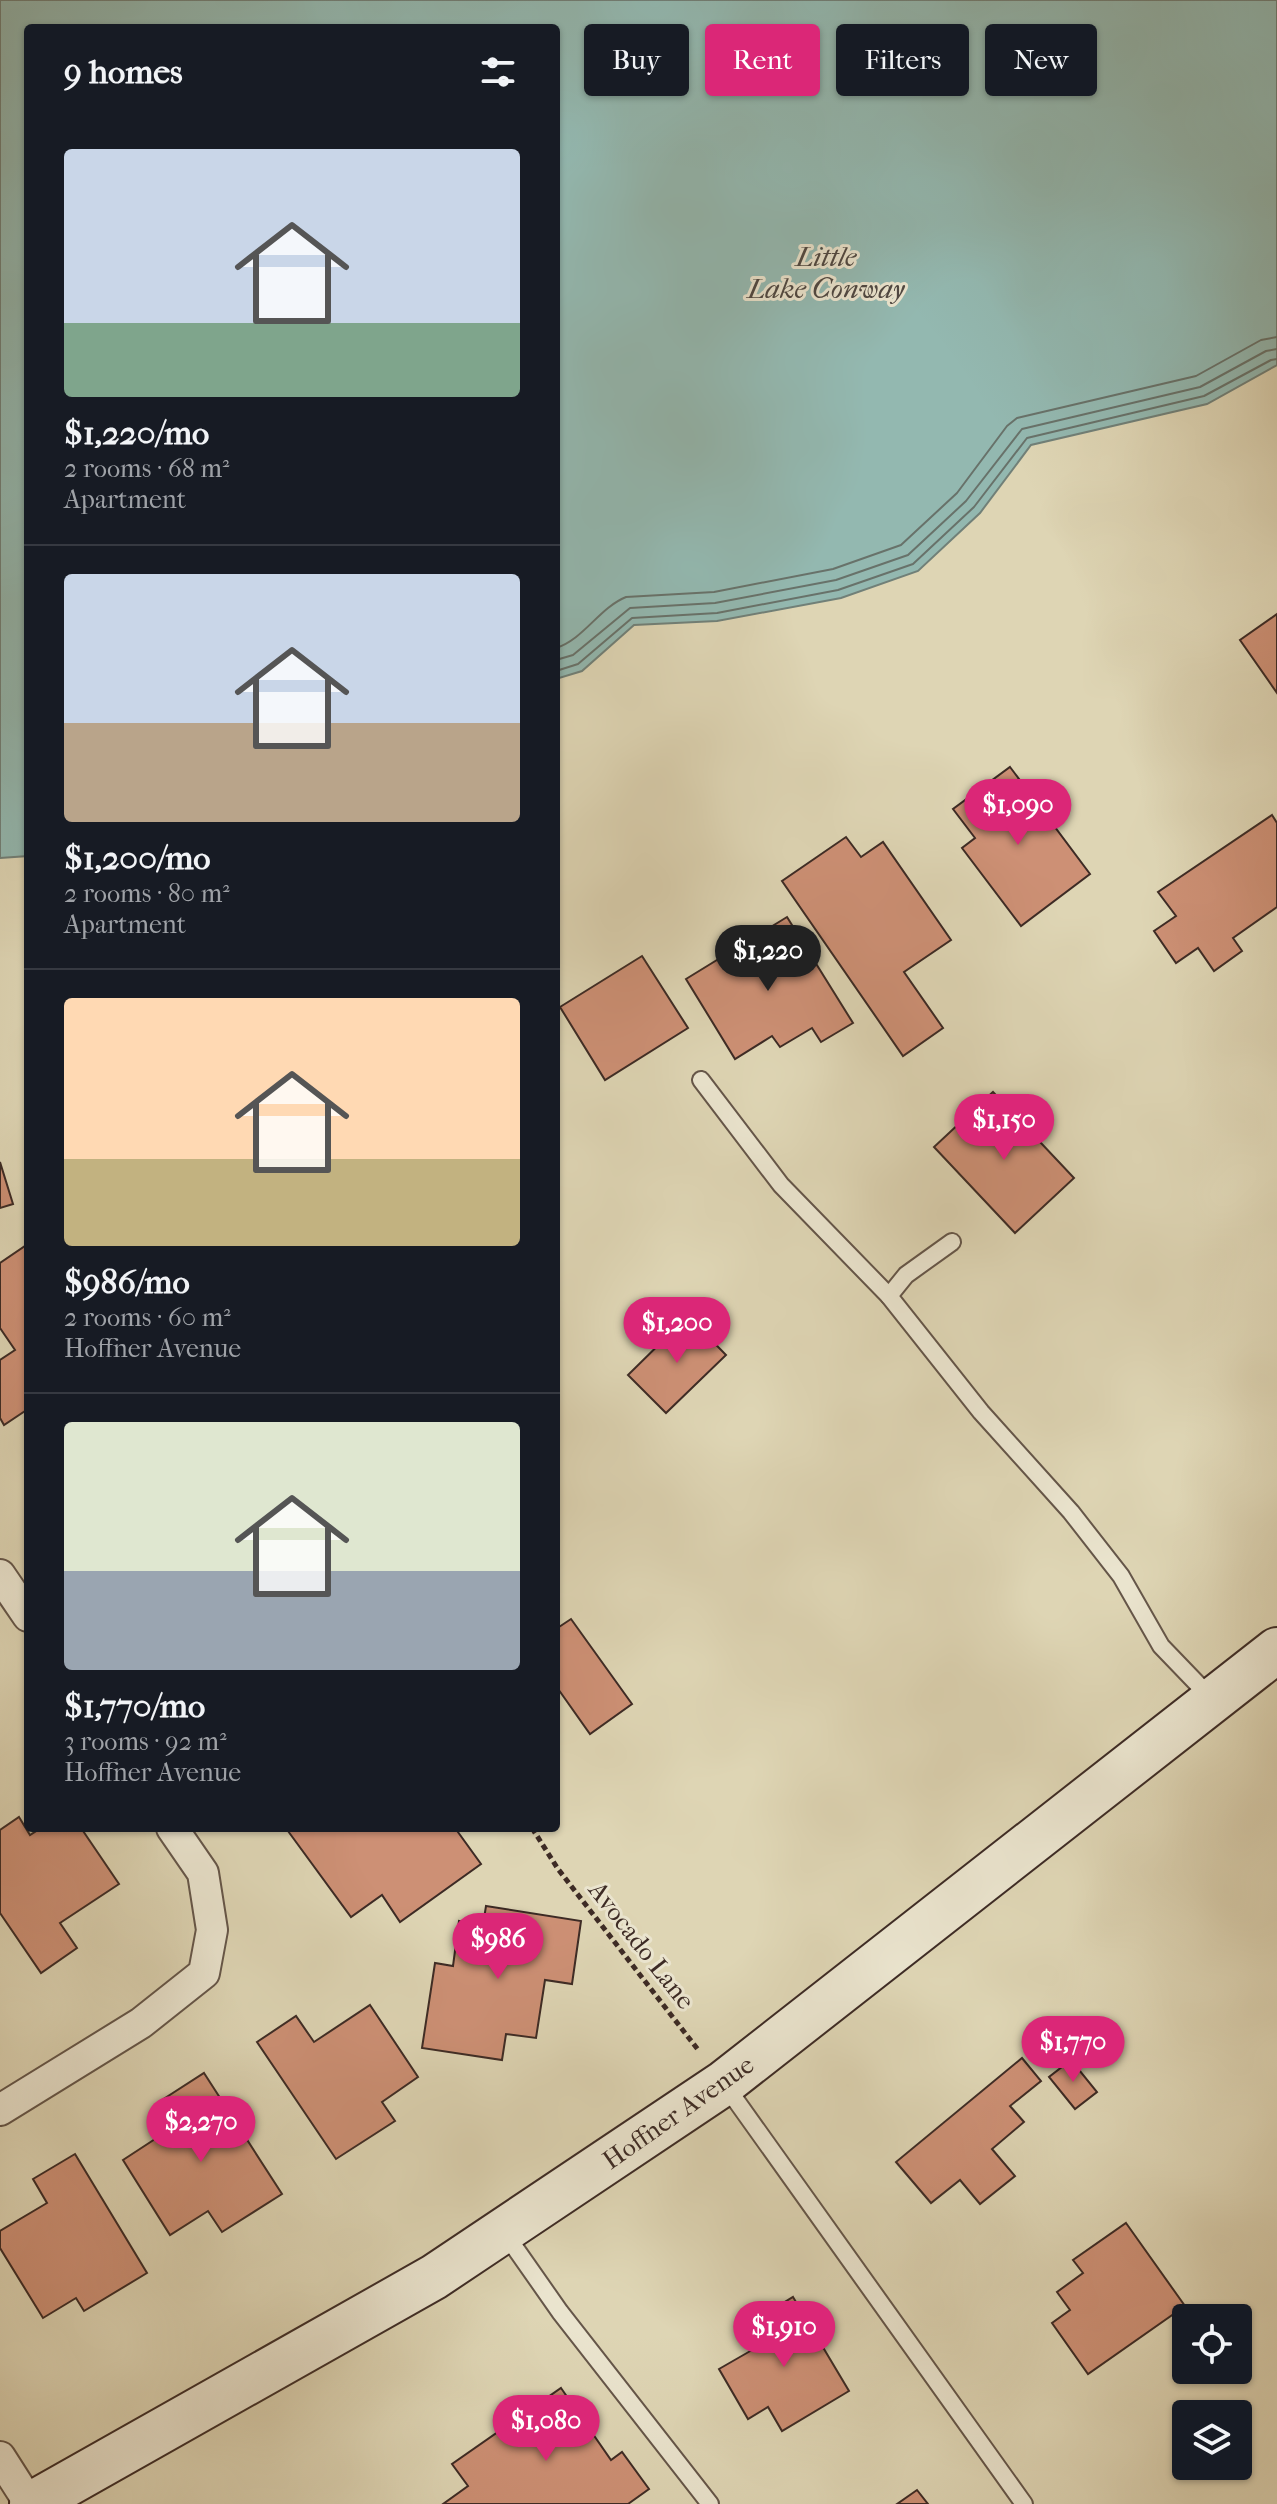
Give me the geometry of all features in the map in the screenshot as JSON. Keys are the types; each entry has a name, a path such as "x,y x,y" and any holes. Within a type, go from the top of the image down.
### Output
{"main road":[{"name":"Hoffner Avenue","path":"31,2504 434,2277 724,2083 1277,1650"}],"street":[{"path":"0,1575 24,1610"},
{"path":"0,2110 141,2023 204,1973 212,1930 203,1873 175,1832"},
{"path":"0,2457 31,2504"}],"lane":[{"path":"701,1080 781,1185 889,1296 981,1412 1071,1512 1121,1576 1161,1646 1213,1700"},
{"path":"889,1296 906,1275 952,1242"},
{"path":"724,2083 1024,2504"},
{"path":"503,2231 560,2312 710,2504"}],"path":[{"name":"Avocado Lane","path":"535,1832 558,1869 724,2083"}],"water":[{"name":"Little Lake Conway","path":"0,0 1277,0 1277,365 1207,404 1031,445 980,513 918,571 841,598 717,621 634,625 582,671 560,678 560,24 24,24 24,856 0,858"}],"building":[{"path":"1277,614 1277,693 1240,640"},
{"path":"1010,767 1090,874 1021,926 962,848 975,838 953,809"},
{"path":"1272,815 1277,823 1277,907 1233,938 1242,951 1214,971 1198,948 1176,963 1154,931 1176,916 1158,892"},
{"path":"846,837 861,857 883,842 951,940 904,972 943,1028 903,1056 782,881"},
{"path":"787,917 853,1023 821,1042 812,1028 780,1047 772,1036 735,1059 686,979"},
{"path":"642,956 688,1028 605,1080 560,1007"},
{"path":"993,1092 1074,1178 1015,1233 934,1147"},
{"path":"0,1162 13,1204 0,1208"},
{"path":"24,1247 24,1412 4,1425 0,1418 0,1360 15,1350 0,1328 0,1263"},
{"path":"688,1316 726,1355 666,1413 628,1375"},
{"path":"571,1619 632,1704 590,1734 560,1692 560,1626"},
{"path":"19,1817 24,1832 30,1835 35,1832 84,1832 119,1884 60,1923 77,1948 41,1973 0,1913 0,1830"},
{"path":"289,1832 458,1832 481,1864 400,1922 382,1895 351,1917"},
{"path":"486,1906 581,1921 572,1984 545,1980 536,2038 506,2034 502,2060 422,2048 435,1963 453,1966 459,1921 483,1925"},
{"path":"370,2005 418,2077 382,2102 395,2121 336,2159 257,2042 296,2016 314,2042"},
{"path":"1022,2058 1041,2081 1010,2106 1024,2122 992,2149 1015,2176 980,2204 960,2180 931,2203 896,2162"},
{"path":"1071,2060 1097,2092 1075,2109 1049,2077"},
{"path":"204,2073 282,2194 222,2232 208,2211 170,2235 123,2160 178,2124 162,2100"},
{"path":"75,2154 147,2273 84,2311 76,2298 43,2318 0,2248 0,2231 47,2203 33,2179"},
{"path":"1126,2223 1184,2304 1172,2304 1172,2315 1088,2374 1052,2323 1070,2310 1057,2292 1083,2273 1073,2260"},
{"path":"793,2297 849,2391 782,2431 768,2407 748,2419 719,2369 759,2346 747,2325"},
{"path":"561,2388 611,2460 622,2452 649,2489 628,2504 443,2504 468,2486 452,2464"},
{"path":"917,2490 928,2504 897,2504"}]}
